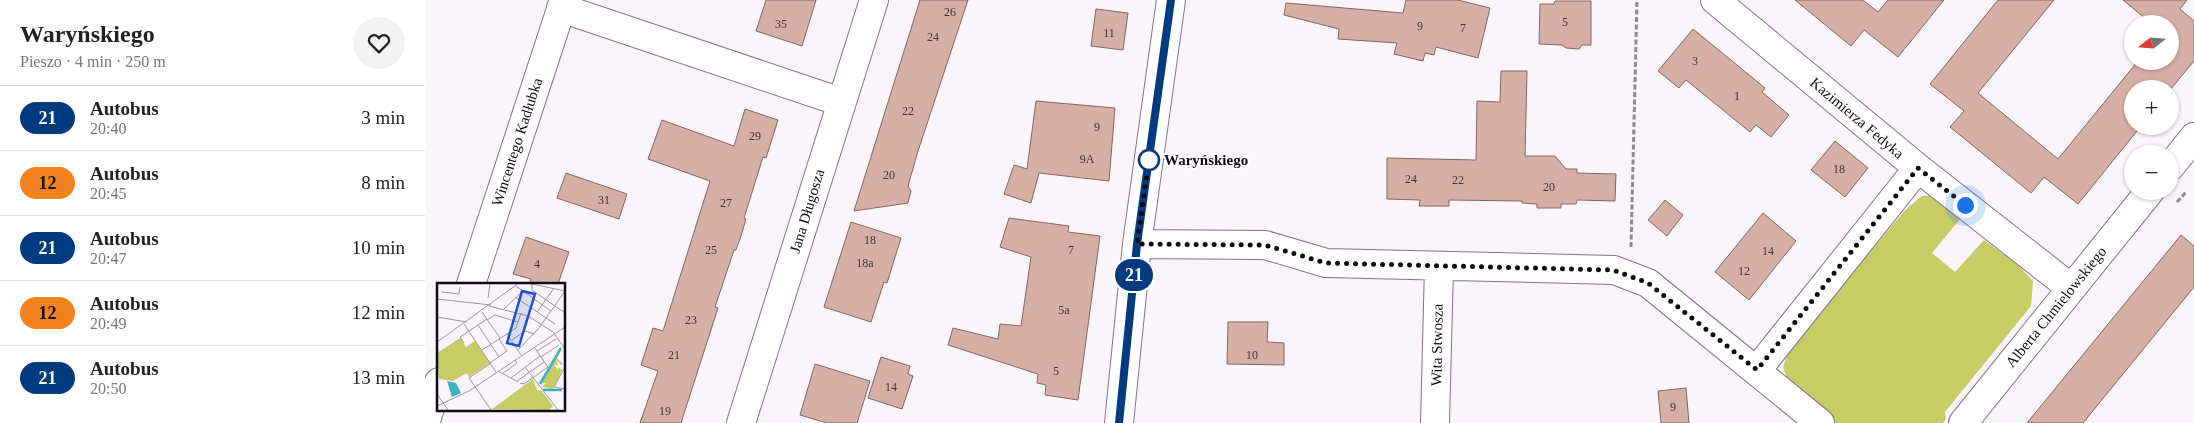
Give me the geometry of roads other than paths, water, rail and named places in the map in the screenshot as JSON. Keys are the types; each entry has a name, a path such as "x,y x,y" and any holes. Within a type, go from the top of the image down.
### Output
{"street":[{"name":"Jana Długosza","path":"741,423 873,0"},
{"path":"1119,423 1137,244 1171,0"},
{"name":"Kazimierza Fedyka","path":"1715,0 1918,168 2071,288"},
{"path":"563,4 841,102"},
{"name":"Wincentego Kadłubka","path":"471,283 563,4"},
{"path":"2180,166 2194,137"},
{"path":"1757,370 1918,168"},
{"name":"Alberta Chmielowskiego","path":"1963,423 2143,200"},
{"path":"1137,244 1265,245 1326,263 1596,268 1630,275 1648,283 1820,423"},
{"name":"Wita Stwosza","path":"1435,423 1439,266"},
{"path":"430,422 437,391"}],"place":[{"name":"Waryńskiego","path":"1149,160"}]}
